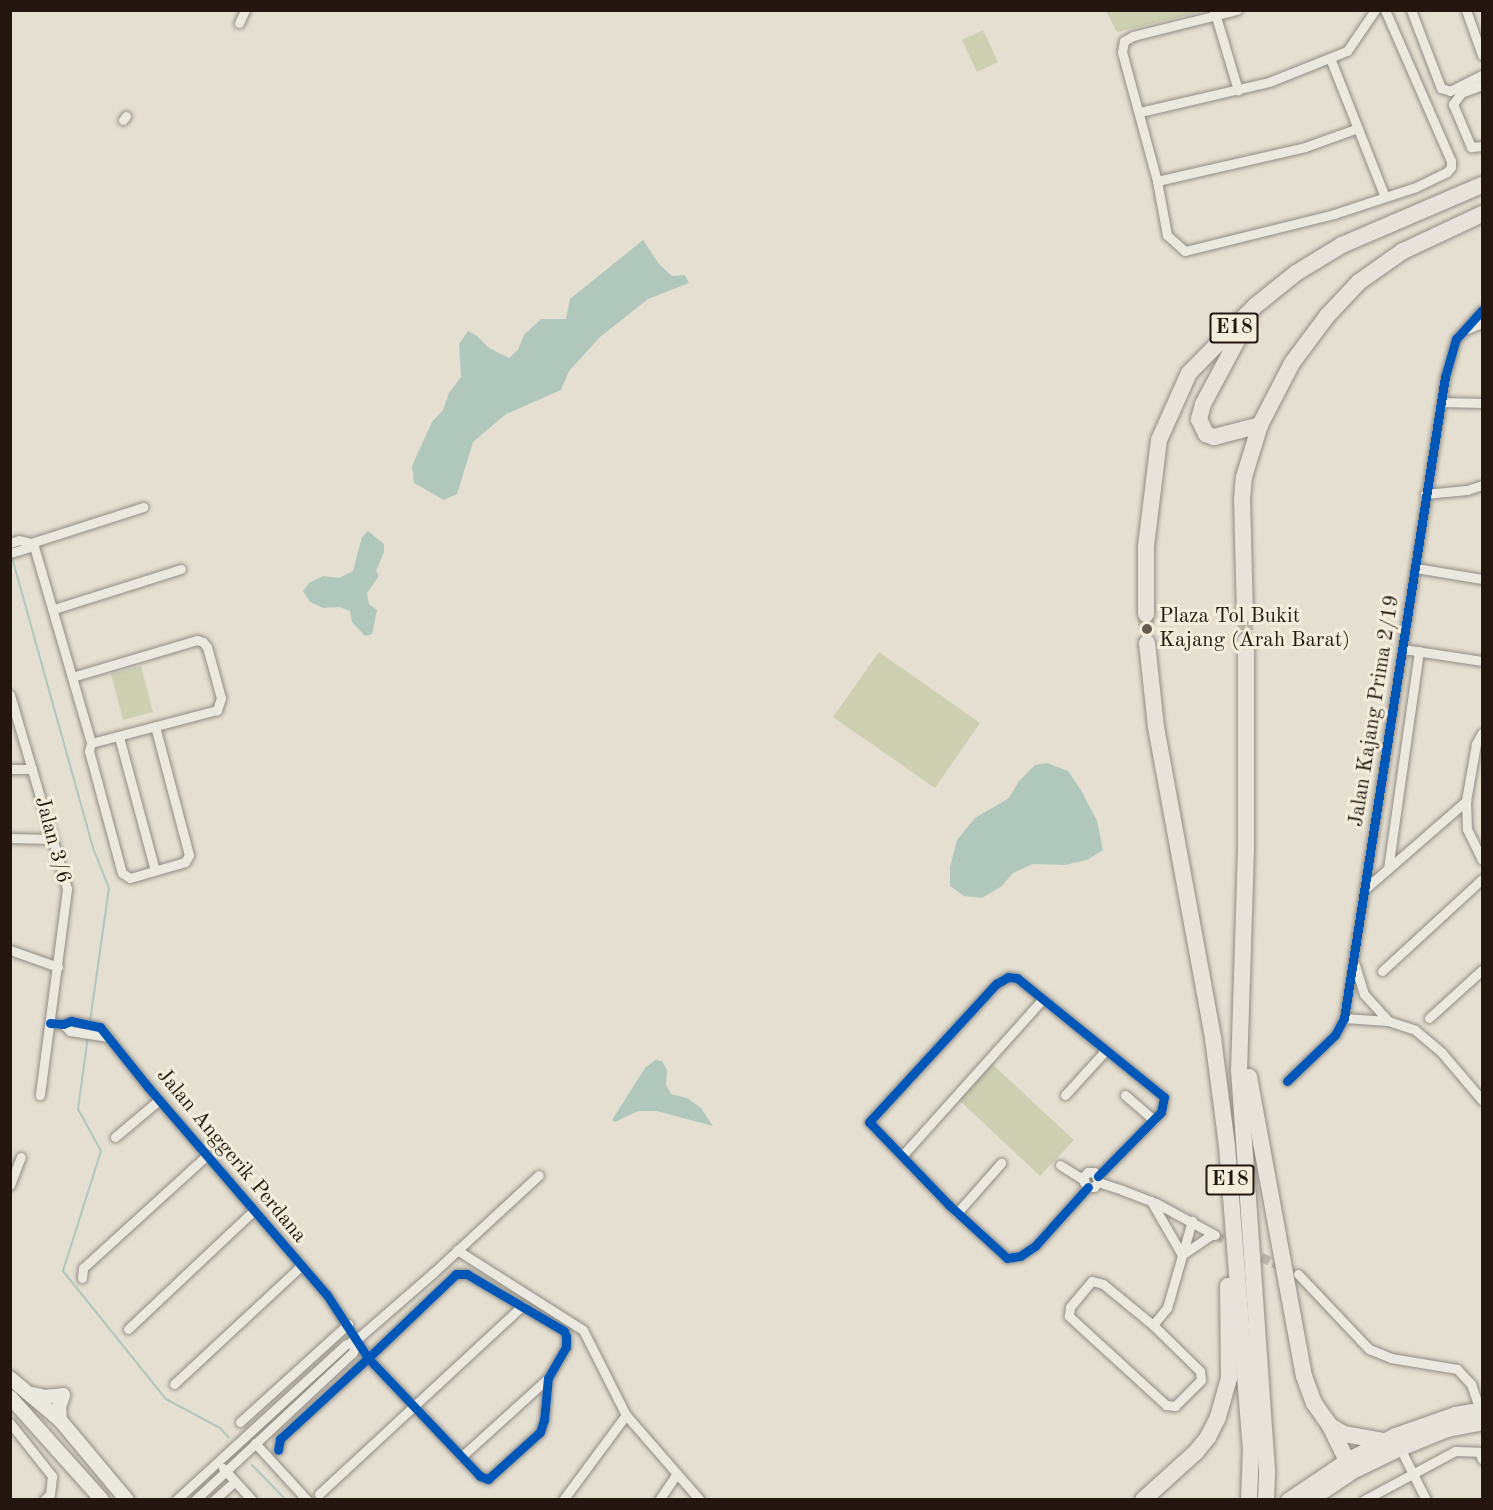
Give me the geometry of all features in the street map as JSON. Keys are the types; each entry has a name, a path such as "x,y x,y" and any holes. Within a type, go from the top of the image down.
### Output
{"highway":[{"name":"E18","path":"1146,614 1146,546 1159,440 1189,373 1256,306 1296,273 1342,245 1482,185"},
{"path":"1245,614 1242,499 1244,477 1260,425 1292,363 1327,316 1359,282 1403,251 1482,214"},
{"path":"1256,306 1203,404 1199,419 1206,434 1215,437 1260,425"},
{"name":"E18","path":"1246,641 1246,849 1239,1070 1267,1473 1266,1500"},
{"name":"E18","path":"1147,643 1156,727 1213,1038 1227,1146 1251,1448 1249,1500"},
{"path":"1241,1032 1304,1376 1314,1403 1330,1426 1350,1466"},
{"path":"1143,1500 1196,1452 1214,1426 1224,1399 1228,1378 1227,1146"},
{"path":"1330,1426 1344,1434 1390,1442"}],"main road":[{"path":"1288,1500 1350,1466 1404,1431 1482,1413"},
{"path":"1390,1442 1447,1429 1482,1413"},
{"path":"1309,1500 1350,1466"}],"street":[{"path":"239,23 245,10"},
{"path":"1237,10 1133,36 1124,41 1122,52 1157,181 1167,235 1185,251 1334,214 1416,187 1447,172 1451,167 1451,161 1385,10"},
{"path":"1140,112 1271,81 1347,51 1375,10"},
{"path":"1411,10 1441,88 1450,91 1482,75"},
{"path":"1466,10 1482,55"},
{"path":"1215,14 1238,90"},
{"path":"1330,58 1385,197"},
{"path":"1482,85 1461,93 1453,104 1471,147 1482,146"},
{"path":"1157,181 1305,147 1358,128"},
{"name":"Jalan Kajang Prima 2/19","path":"1287,1081 1335,1035 1344,1018 1416,568 1425,494 1449,356 1456,339 1482,310"},
{"path":"1464,329 1482,323"},
{"path":"1441,402 1482,403"},
{"path":"1425,494 1467,490 1482,485"},
{"path":"10,554 23,544 143,507"},
{"path":"23,544 54,609 91,743 89,751 122,873 130,878 185,862 189,855 155,726"},
{"path":"1416,568 1482,579"},
{"path":"54,609 181,569"},
{"path":"72,677 197,640 203,642 207,647 221,704 217,710 91,743"},
{"path":"1403,649 1482,661"},
{"path":"1388,869 1419,651"},
{"name":"Jalan 3/6","path":"11,698 67,889 40,1095"},
{"path":"1482,733 1476,744 1466,801 1467,829 1482,860"},
{"path":"119,737 155,870"},
{"path":"10,769 32,769"},
{"path":"1366,888 1466,801"},
{"path":"10,838 52,839"},
{"path":"1382,971 1482,879"},
{"path":"10,950 58,967"},
{"path":"1353,959 1364,994 1388,1021"},
{"path":"1429,1018 1482,970"},
{"path":"1060,1165 1086,1183 1094,1186 1098,1179 1154,1120 1164,1105 1164,1097 1017,978 1008,977 996,984 872,1117 871,1124 957,1213 999,1252 1013,1258 1035,1246 1086,1183 1088,1172 1094,1172 1098,1179 1151,1201 1192,1221 1214,1235 1182,1255"},
{"path":"902,1156 1043,999"},
{"path":"1344,1018 1388,1021 1402,1024 1424,1035 1482,1100"},
{"name":"Jalan Anggerik Perdana","path":"50,1023 100,1027 103,1037 301,1266 348,1324 368,1358 412,1407 480,1476 488,1479 540,1432 544,1420 548,1378"},
{"name":"Jalan Anggerik Perdana","path":"68,1025 103,1037"},
{"path":"1065,1095 1106,1050"},
{"path":"1125,1095 1154,1120"},
{"path":"115,1137 159,1100"},
{"path":"82,1278 83,1268 206,1156"},
{"path":"10,1185 21,1157"},
{"path":"957,1213 1001,1163"},
{"path":"176,1500 345,1344 357,1339 539,1175"},
{"path":"1151,1201 1182,1255"},
{"path":"128,1329 253,1211"},
{"path":"1153,1325 1167,1308 1192,1221"},
{"path":"457,1250 583,1330 626,1415 700,1500"},
{"path":"174,1384 301,1266"},
{"path":"278,1450 280,1439 456,1274 467,1274 564,1331 566,1347 548,1378 460,1457"},
{"path":"1298,1274 1369,1349 1391,1358 1457,1369 1471,1384 1482,1413"},
{"path":"1092,1281 1097,1281 1153,1325 1202,1374 1201,1380 1175,1406 1166,1404 1069,1316 1070,1307 1092,1281"},
{"path":"319,1494 522,1306"},
{"path":"240,1422 348,1324"},
{"path":"195,1500 353,1352 357,1339"},
{"path":"10,1378 32,1394 60,1420 127,1500"},
{"path":"32,1394 45,1397 63,1395 59,1407 60,1420"},
{"path":"10,1397 102,1500"},
{"path":"563,1500 626,1415"},
{"path":"10,1423 52,1476 53,1485 50,1494 44,1500"},
{"path":"1390,1442 1426,1500"},
{"path":"255,1443 307,1500"},
{"path":"1364,1500 1455,1451 1479,1452 1482,1459"},
{"path":"218,1462 252,1500"},
{"path":"74,1466 75,1476 93,1500"},
{"path":"659,1500 677,1473"},
{"path":"214,1500 235,1481"}],"shaded area":[{"path":"1106,11 1205,11 1117,32"},
{"path":"983,30 998,62 977,72 962,40"},
{"path":"643,240 659,264 672,276 685,275 689,283 648,299 600,337 569,371 561,390 506,414 473,442 457,494 444,500 414,483 412,466 432,422 443,410 449,393 461,377 459,344 468,331 489,348 509,358 518,350 524,335 541,319 566,319 570,299"},
{"path":"368,531 384,544 384,552 376,571 379,576 367,593 369,604 377,610 372,634 365,636 352,622 350,611 339,607 323,608 310,602 303,591 309,583 323,576 339,578 353,571 362,537"},
{"path":"879,652 980,723 935,788 833,717"},
{"path":"141,666 153,712 123,720 111,674"},
{"path":"1047,763 1068,771 1081,790 1097,821 1103,850 1087,860 1065,865 1033,864 1013,873 1002,886 982,898 964,896 950,886 950,867 957,840 975,818 1009,798 1019,781 1035,765"},
{"path":"655,1060 662,1061 667,1070 666,1085 671,1094 687,1098 701,1108 713,1126 657,1111 638,1111 615,1122 612,1120 645,1068"},
{"path":"992,1064 1074,1140 1040,1176 958,1099"}],"waterway":[{"path":"11,554 93,848 109,888 90,1022"},
{"path":"88,1036 78,1109 101,1151 63,1271 166,1399 220,1428 229,1438"},
{"path":"252,1465 286,1500"}],"tunnel":[{"path":"1146,614 1147,643"},
{"path":"1245,614 1246,641"},
{"path":"1215,1235 1236,1245"},
{"path":"1249,1251 1285,1268"}],"cycle path":[{"path":"1287,1081 1335,1035 1344,1018 1445,377 1456,339 1482,310"},
{"path":"1088,1187 1035,1246 1020,1256 1007,1258 949,1205 869,1122 996,984 1008,977 1017,978 1164,1097 1161,1112 1098,1176"},
{"path":"50,1023 63,1024 71,1021 100,1027 148,1087 327,1295 368,1358 480,1476 488,1479 540,1432 544,1420 548,1378 566,1347 564,1331 467,1274 456,1274 368,1358 280,1439 278,1450"}],"place":[{"name":"Plaza Tol Bukit Kajang (Arah Barat)","path":"1147,629"}]}
